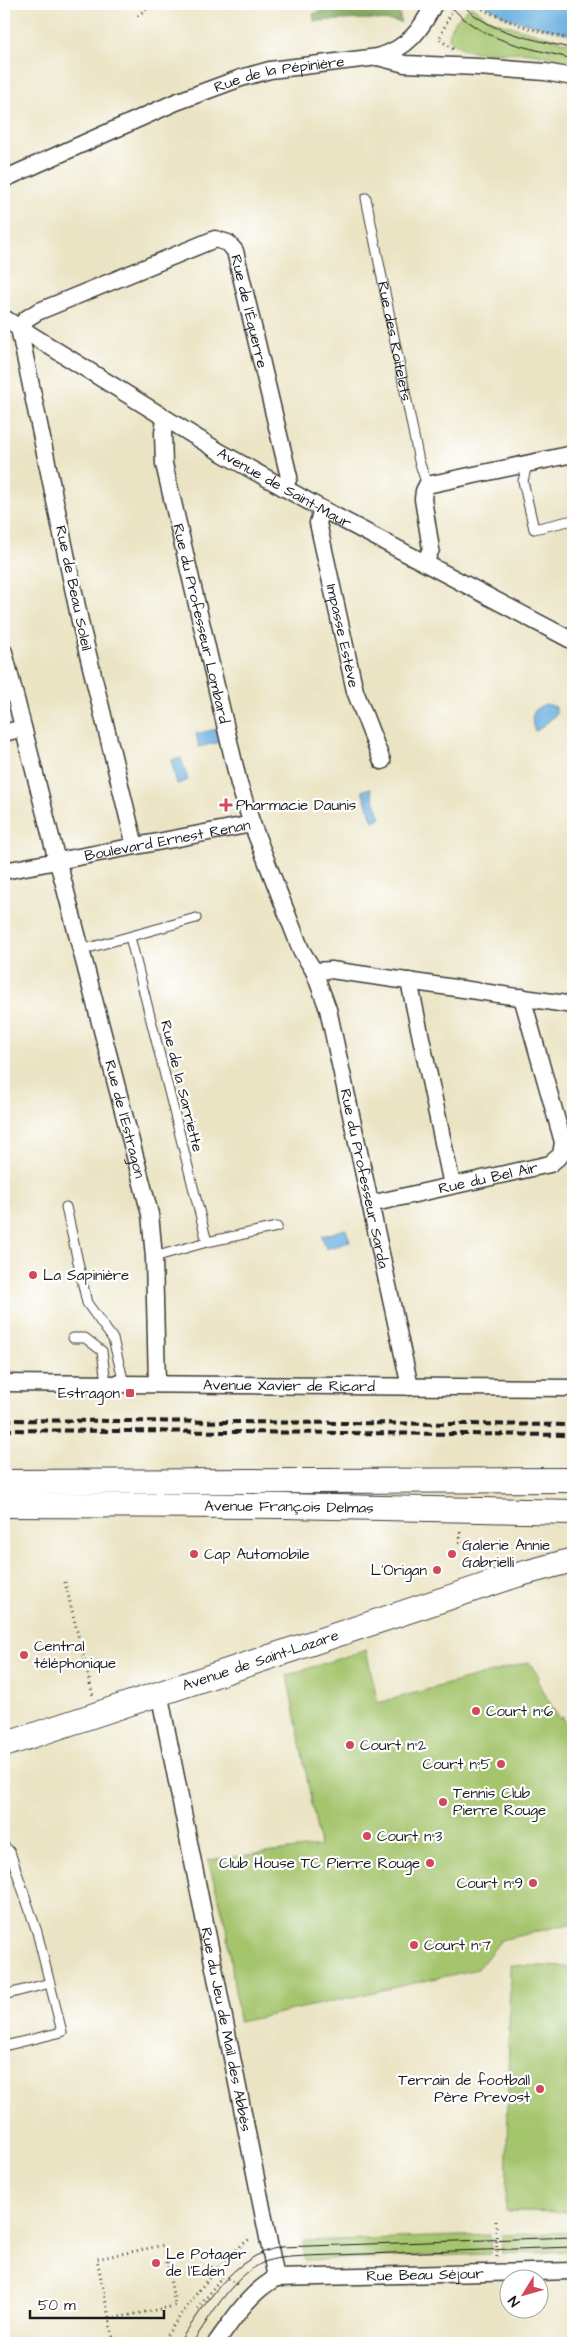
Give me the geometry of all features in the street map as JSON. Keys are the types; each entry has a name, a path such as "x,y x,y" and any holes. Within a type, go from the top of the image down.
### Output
{"main road":[{"name":"Avenue François Delmas","path":"4,1482 573,1480"},
{"name":"Avenue François Delmas","path":"4,1505 274,1506 573,1512"},
{"name":"Avenue de Saint-Lazare","path":"517,1575 573,1546"},
{"name":"Avenue de Saint-Lazare","path":"4,1744 517,1575 573,1560"}],"street":[{"path":"378,56 412,39 423,27 434,4"},
{"name":"Rue de la Pépinière","path":"4,179 176,102 240,78 270,70 378,56 405,64 487,67 545,72 573,77"},
{"name":"Rue de l'Équerre","path":"19,328 26,319 37,312 197,246 215,239 228,243 235,250 286,467 288,476 284,488"},
{"name":"Avenue de Saint-Maur","path":"4,318 165,420 284,488 573,640"},
{"name":"Rue de Beau Soleil","path":"19,328 81,626 135,846"},
{"name":"Rue du Professeur Lombard","path":"165,420 163,433 164,464 239,784 252,824"},
{"path":"427,485 573,454"},
{"name":"Rue des Roitelets","path":"426,563 431,549 423,499 427,485"},
{"name":"Impasse Estève","path":"322,509 318,523 355,691 382,761"},
{"path":"4,652 57,861"},
{"path":"4,733 23,728"},
{"name":"Boulevard Ernest Renan","path":"4,871 252,824 301,950 314,971"},
{"name":"Rue de l'Estragon","path":"57,861 150,1214 154,1257 157,1384"},
{"path":"314,971 331,970 573,1005"},
{"name":"Rue du Professeur Sarda","path":"314,971 328,1009 410,1387"},
{"path":"409,981 452,1185"},
{"name":"Rue du Bel Air","path":"370,1204 550,1164 561,1155 563,1142 522,997"},
{"name":"Avenue Xavier de Ricard","path":"4,1383 573,1388"},
{"name":"Rue du Jeu de Mail des Abbés","path":"159,1692 276,2278"},
{"name":"Rue Beau Séjour","path":"276,2278 573,2271"},
{"path":"216,2343 251,2295 261,2286 276,2278"}],"lane":[{"name":"Rue des Roitelets","path":"366,198 419,461 427,485"},
{"path":"527,465 523,481 534,529 573,520"},
{"path":"81,950 196,918"},
{"name":"Rue de la Sarriette","path":"130,937 206,1242"},
{"path":"66,1207 87,1303 113,1339 124,1384"},
{"path":"154,1257 206,1242 277,1227"},
{"path":"73,1338 85,1338 102,1350 106,1384"},
{"path":"4,1846 10,1852 37,1932 62,2032 4,2046"},
{"path":"4,1995 50,1983"}],"path":[{"path":"138,16 151,4"},
{"path":"439,39 455,4"},
{"path":"474,4 494,16 520,26 573,40"},
{"path":"460,1527 460,1543"},
{"path":"65,1582 97,1713"},
{"path":"161,2343 216,2270 234,2250 254,2236 267,2233"},
{"path":"110,2319 176,2306 164,2245 97,2259 114,2343"},
{"path":"207,2264 251,2295"},
{"path":"198,2309 223,2275"}],"green space":[{"path":"337,4 398,4 401,22 368,19 314,21 313,14"},
{"path":"471,6 492,21 573,44 573,64 531,53 477,52 457,46 449,39 449,33 456,20"},
{"name":"Tennis Club Pierre Rouge","path":"366,1650 378,1703 529,1662 539,1677 537,1680 559,1719 563,1717 573,1758 573,1923 501,1940 478,1969 239,2022 227,1929 208,1860 320,1846 287,1675"},
{"name":"Terrain de football Père Prevost","path":"510,1965 573,1967 573,2212 506,2211"},
{"path":"573,2232 573,2251 502,2254 502,2235"},
{"path":"490,2235 491,2254 304,2260 303,2241"}],"water":[{"path":"484,4 573,4 573,35 508,18"},
{"path":"546,704 556,707 556,715 535,731 532,722 533,714 535,710"},
{"path":"217,729 220,742 199,747 196,734"},
{"path":"181,758 188,780 177,784 171,760"},
{"path":"370,788 381,818 373,821 362,791"},
{"path":"346,1229 350,1242 326,1249 322,1236"}],"tram line":[{"path":"449,4 461,17 490,35 522,46 573,59"},
{"path":"462,4 473,14 499,29 573,49"},
{"path":"178,2343 210,2298 234,2271 263,2252 281,2247 573,2237"},
{"path":"192,2343 224,2296 234,2285 244,2275 267,2261 286,2257 306,2256 573,2247"}],"railway":[{"path":"4,1420 573,1425"},
{"path":"4,1430 573,1435"}],"place":[{"name":"Pharmacie Daunis","path":"226,805"},
{"name":"La Sapinière","path":"33,1275"},
{"name":"Estragon","path":"130,1393"},
{"name":"Cap Automobile","path":"194,1554"},
{"name":"Galerie Annie Gabrielli","path":"452,1554"},
{"name":"L'Origan","path":"437,1570"},
{"name":"Central téléphonique","path":"24,1655"},
{"name":"Court n°6","path":"476,1711"},
{"name":"Court n°2","path":"350,1745"},
{"name":"Court n°5","path":"501,1764"},
{"name":"Tennis Club Pierre Rouge","path":"443,1802"},
{"name":"Court n°3","path":"367,1836"},
{"name":"Club House TC Pierre Rouge","path":"430,1863"},
{"name":"Court n°9","path":"533,1883"},
{"name":"Court n°7","path":"414,1945"},
{"name":"Terrain de football Père Prevost","path":"540,2089"},
{"name":"Le Potager de l'Eden","path":"156,2263"}]}
